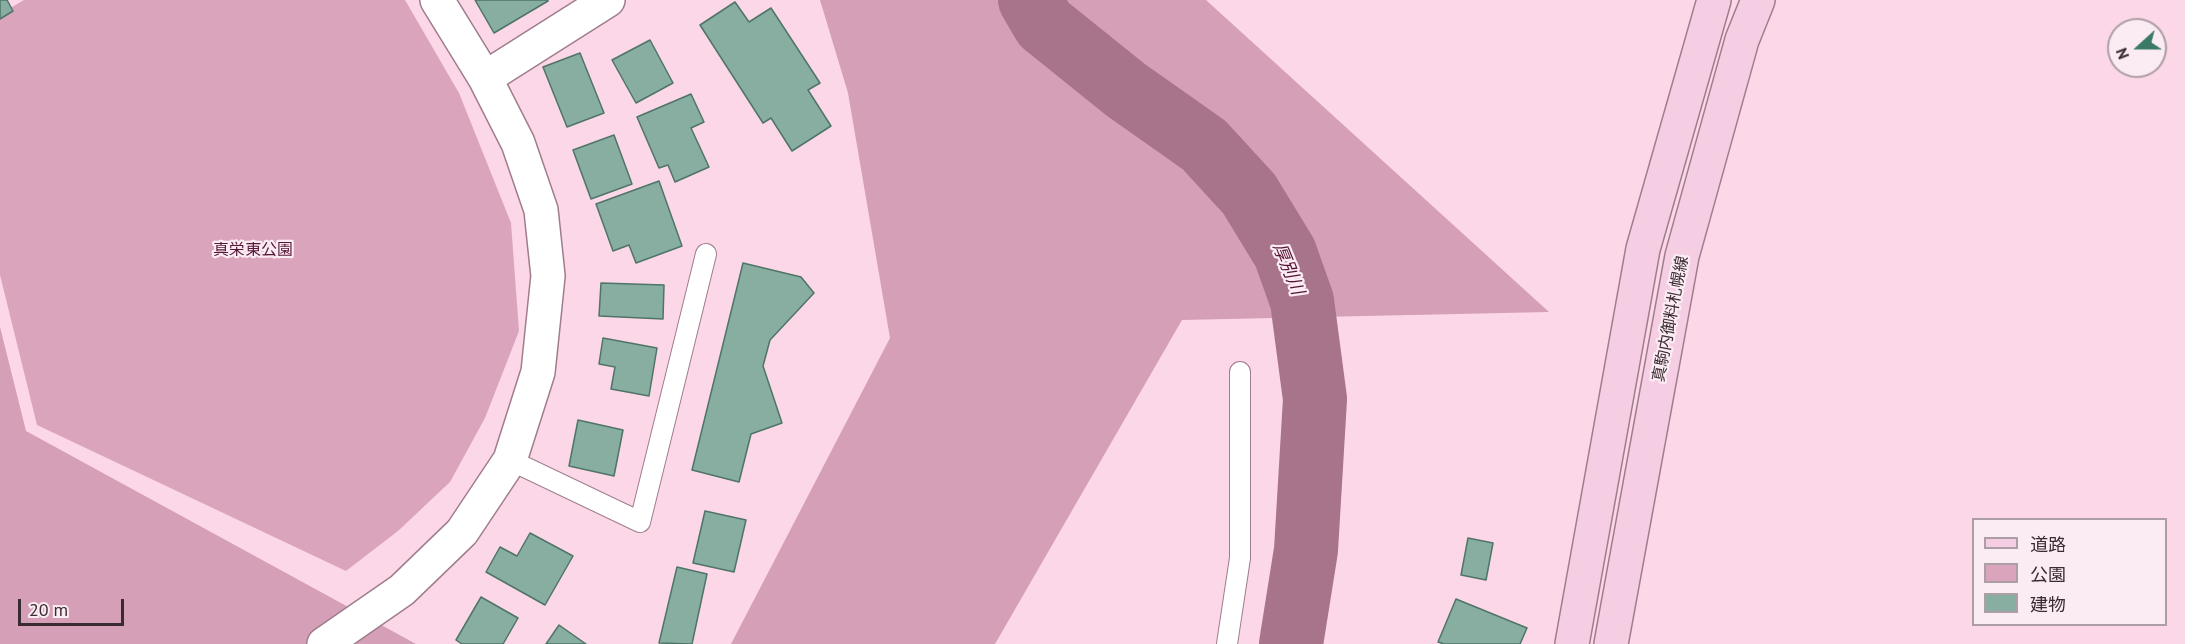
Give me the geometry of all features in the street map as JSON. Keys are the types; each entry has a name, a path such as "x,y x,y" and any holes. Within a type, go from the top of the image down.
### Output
{"main road":[{"path":"1572,644 1643,249 1714,0"},
{"name":"真駒内御料札幌線","path":"1611,644 1682,256 1742,40 1758,0"}],"street":[{"path":"324,644 402,590 462,532 510,460 538,372 548,276 541,210 518,143 485,78 437,0"},
{"path":"485,78 608,0"}],"lane":[{"path":"510,460 640,522 706,254"},
{"path":"1227,644 1240,558 1240,372"}],"green space":[{"name":"真栄東公園","path":"24,0 405,0 459,93 511,223 519,331 485,418 450,482 398,531 346,571 37,425 0,275 0,14"}],"shaded area":[{"path":"820,0 1206,0 1549,312 1182,320 995,644 731,644 890,338 848,93"},
{"path":"0,327 26,431 416,644 0,644"}],"building":[{"path":"0,0 7,0 13,11 0,19"},
{"path":"475,0 548,0 548,1 494,33"},
{"path":"735,2 749,22 771,8 820,83 808,90 831,126 792,151 771,118 763,123 700,25"},
{"path":"650,40 673,83 636,103 612,60"},
{"path":"580,53 604,113 567,127 543,67"},
{"path":"691,94 704,122 691,128 709,167 675,182 668,165 659,168 637,117"},
{"path":"614,135 632,184 591,199 573,150"},
{"path":"659,181 682,246 636,263 629,245 613,251 596,204"},
{"path":"743,263 801,277 814,293 770,340 763,366 782,423 751,434 739,482 692,470"},
{"path":"601,283 664,285 663,319 599,316"},
{"path":"603,338 657,348 649,396 611,389 615,367 599,364"},
{"path":"578,420 623,430 614,476 569,466"},
{"path":"705,511 746,520 734,572 693,563"},
{"path":"530,533 573,556 545,605 486,572 500,547 517,556"},
{"path":"1468,538 1493,543 1486,580 1461,575"},
{"path":"677,567 707,574 692,644 659,643"},
{"path":"481,597 518,618 503,644 462,644 456,640"},
{"path":"1456,599 1527,628 1520,644 1444,644 1438,642"},
{"path":"559,625 586,644 546,644"}],"waterway":[{"name":"厚別川","path":"1030,0 1044,24 1126,90 1204,145 1249,194 1285,253 1302,301 1315,399 1306,550 1291,644"}]}
